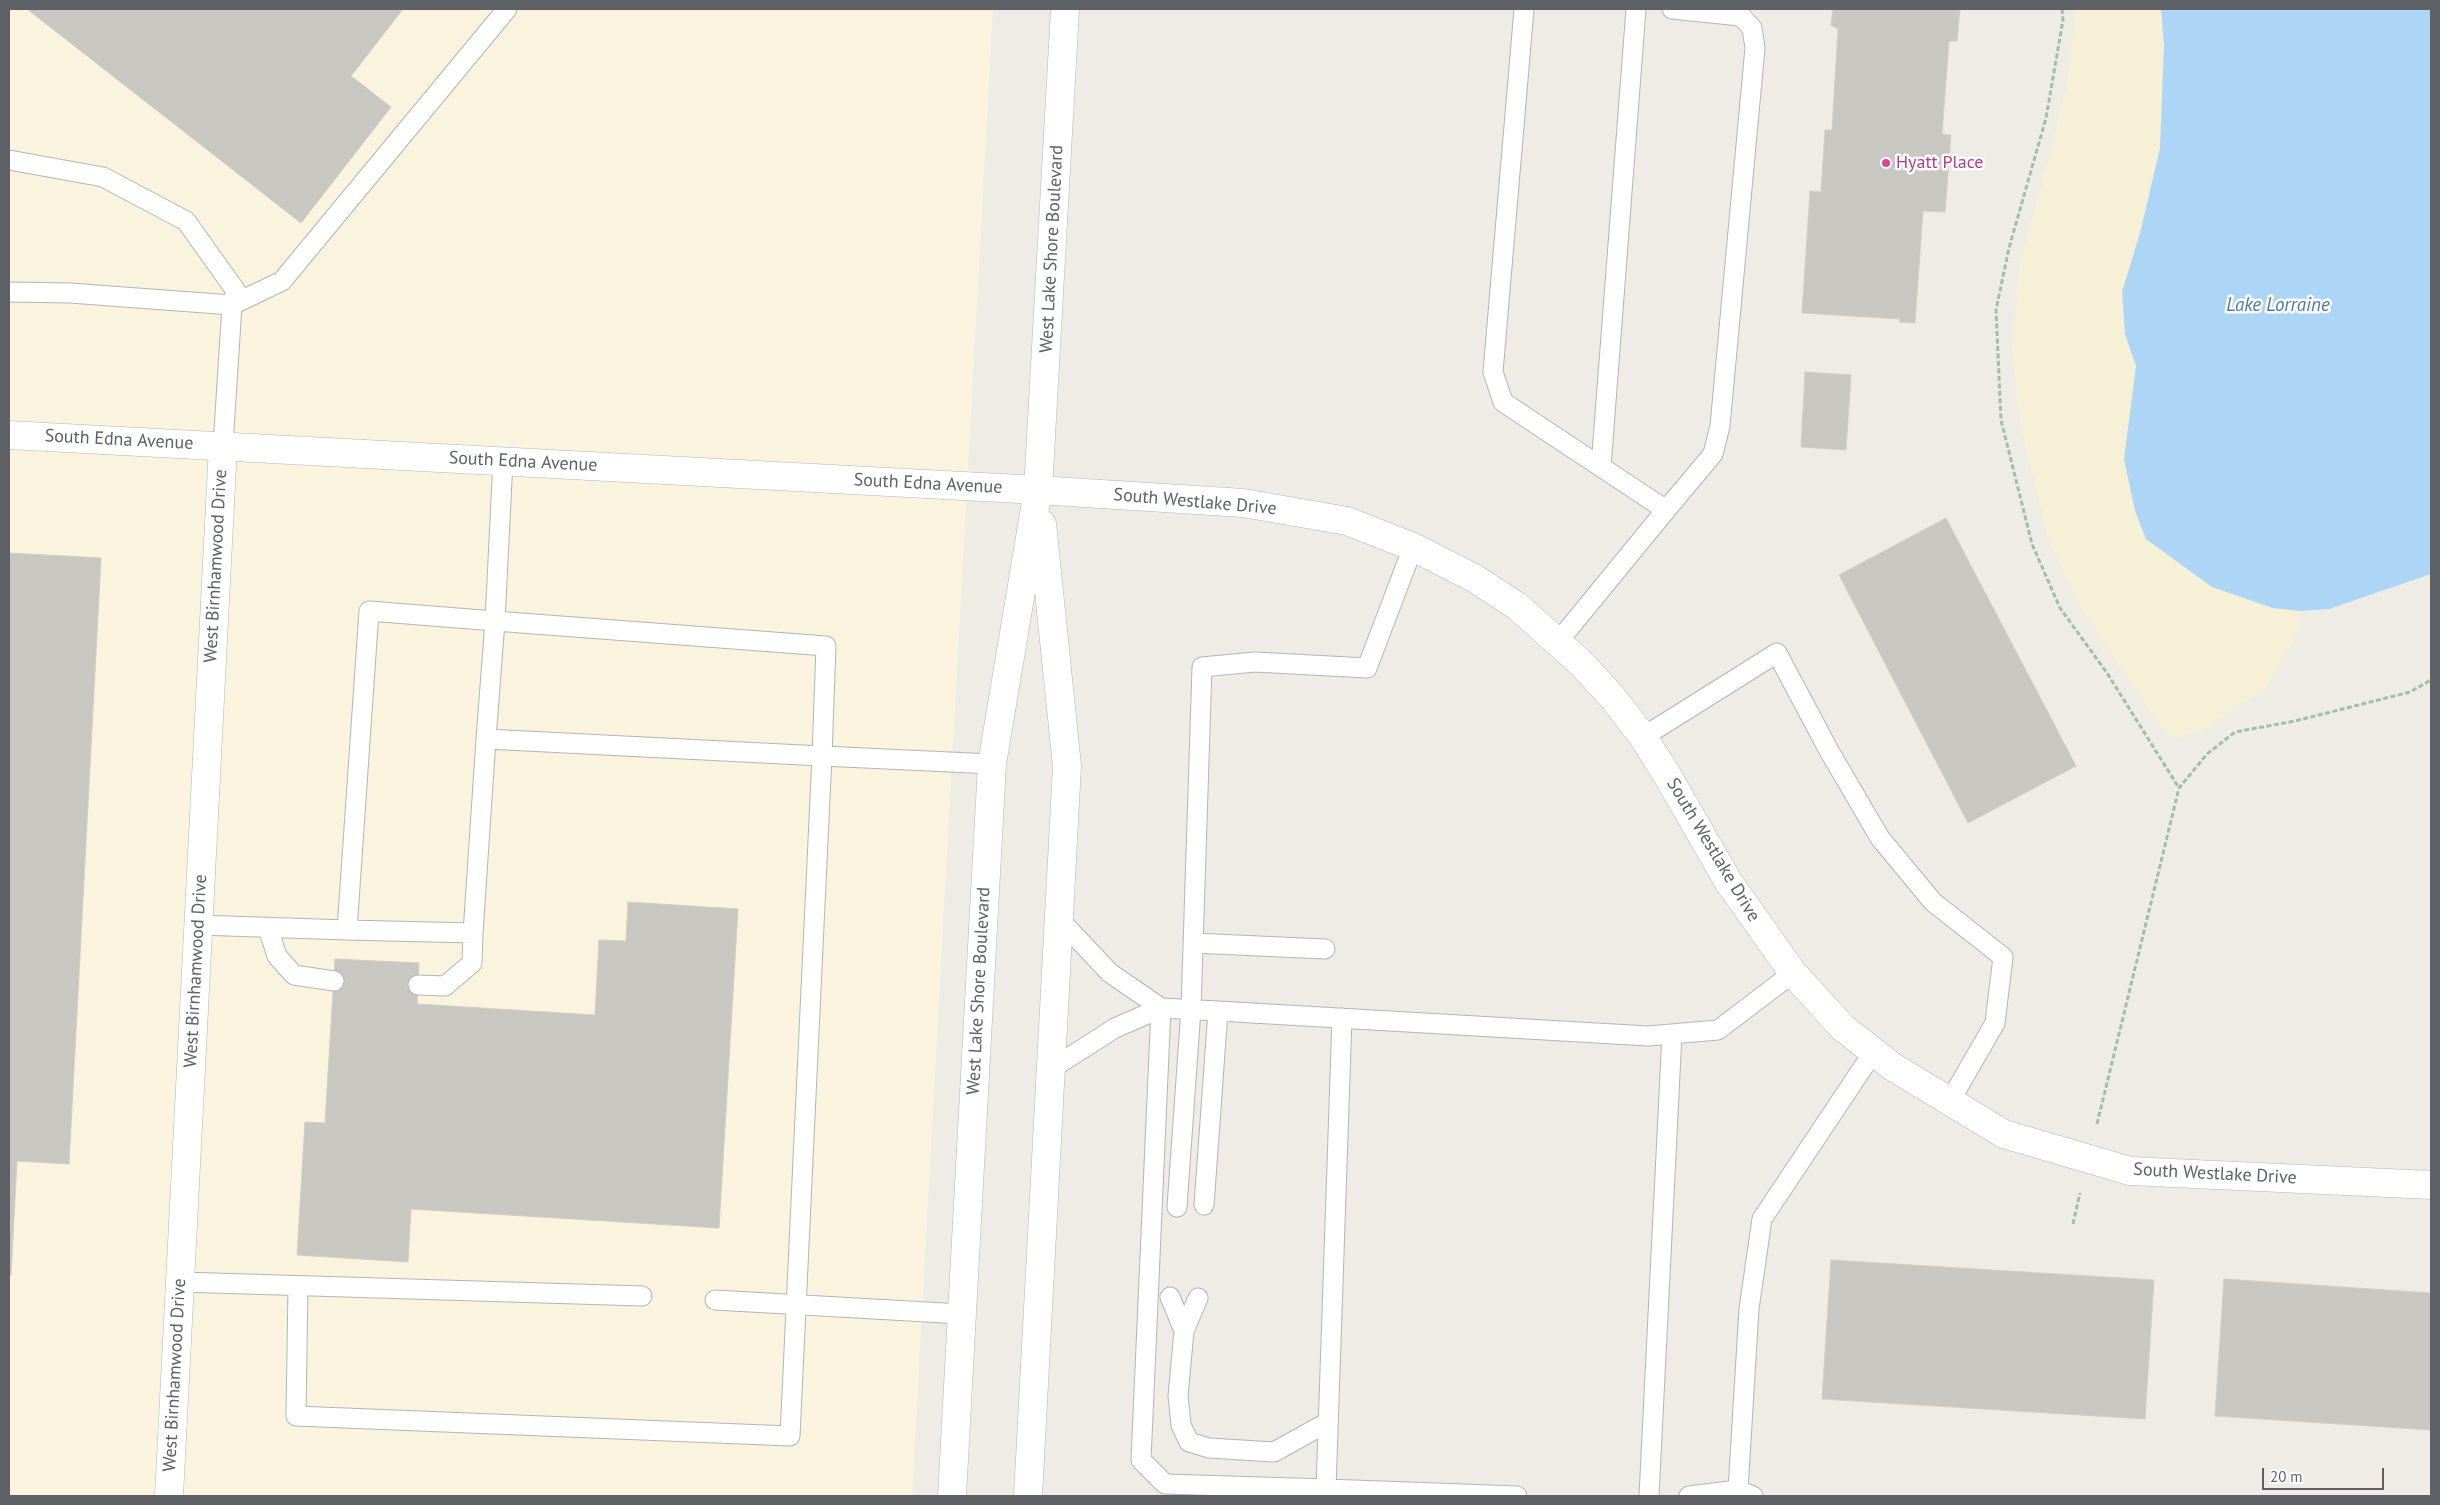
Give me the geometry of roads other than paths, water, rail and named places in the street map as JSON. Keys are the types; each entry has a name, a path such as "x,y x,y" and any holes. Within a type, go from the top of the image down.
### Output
{"street":[{"name":"West Lake Shore Boulevard","path":"952,1496 992,764 1038,490 1065,9"},
{"name":"South Edna Avenue","path":"9,435 1038,490"},
{"name":"West Birnhamwood Drive","path":"169,1496 222,446"},
{"name":"West Lake Shore Boulevard","path":"1028,1496 1067,766 1038,490"},
{"name":"South Westlake Drive","path":"1038,490 1243,503 1347,522 1413,547 1474,578 1517,606 1582,664 1613,698 1643,736 1728,881 1793,973 1842,1027 1893,1067 2004,1134 2130,1170 2431,1185"}],"lane":[{"path":"9,292 70,293 232,305 282,281 507,9"},
{"path":"1524,9 1493,372 1503,402 1666,510"},
{"path":"1601,467 1636,9"},
{"path":"1557,643 1713,454 1720,426 1755,48 1752,28 1741,12 1672,9"},
{"path":"9,160 103,177 186,221 236,290 232,305 222,446"},
{"path":"418,985 445,986 472,963 472,933 495,621 503,460"},
{"path":"1177,1207 1191,1009 1202,667 1255,662 1367,668 1413,547"},
{"path":"298,1286 296,1416 790,1436 798,1305 826,646 369,611 347,930"},
{"path":"1643,736 1777,654 1828,749 1880,838 1933,902 2003,957 1995,1023 1950,1101"},
{"path":"486,739 992,764"},
{"path":"1059,919 1110,973 1161,1008"},
{"path":"198,925 472,933"},
{"path":"268,928 277,956 294,975 334,981"},
{"path":"1193,943 1324,949"},
{"path":"1052,1069 1115,1028 1161,1008 1648,1036 1718,1030 1793,973"},
{"path":"1161,1008 1141,1460 1165,1484 1517,1496"},
{"path":"1204,1205 1218,1011"},
{"path":"1326,1489 1342,1018"},
{"path":"1649,1496 1672,1034"},
{"path":"1689,1496 1745,1493 1749,1309 1762,1219 1874,1051"},
{"path":"180,1282 642,1296"},
{"path":"1170,1297 1184,1331"},
{"path":"1198,1298 1184,1331 1178,1396 1180,1425 1189,1442 1210,1448 1274,1452 1328,1422"},
{"path":"714,1300 962,1314"}],"water":[{"name":"Lake Lorraine","path":"2161,9 2431,9 2431,574 2329,609 2300,611 2273,608 2212,587 2146,539 2135,511 2124,459 2136,366 2125,334 2122,292 2140,233 2160,148 2164,45"}],"place":[{"name":"Hyatt Place","path":"1886,163"}]}
